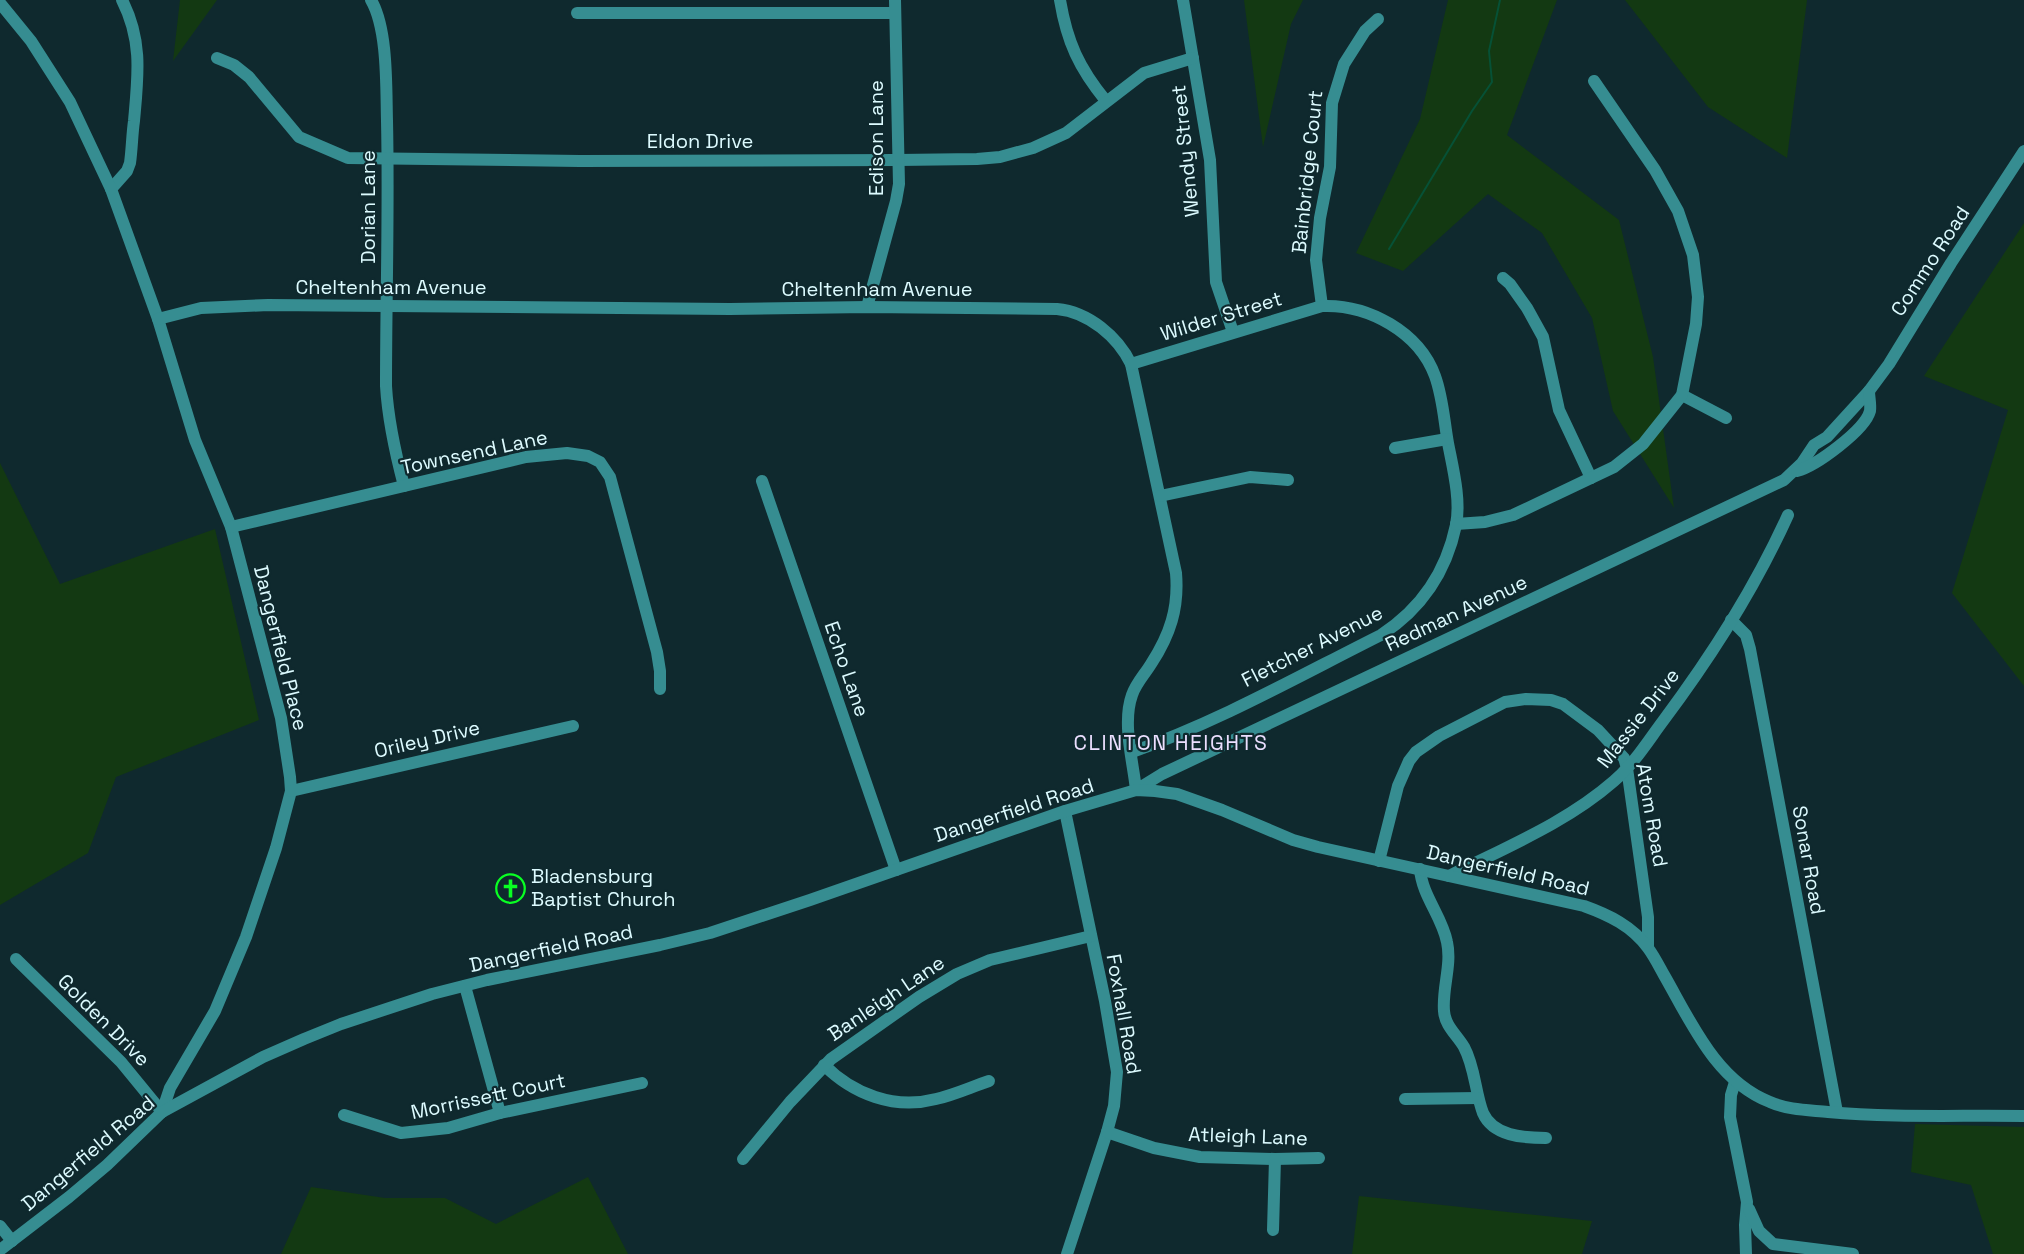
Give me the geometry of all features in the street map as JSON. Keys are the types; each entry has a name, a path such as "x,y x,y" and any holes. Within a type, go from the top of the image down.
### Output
{"street":[{"path":"111,189 125,173 130,163 139,70 138,52 130,19 122,0"},
{"name":"Dorian Lane","path":"371,0 383,38 386,82 388,414 390,432 404,486"},
{"path":"1060,0 1067,34 1074,53 1088,79 1106,101"},
{"name":"Wendy Street","path":"1183,0 1210,160 1216,282 1233,332"},
{"name":"Dangerfield Place","path":"0,3 31,41 70,102 111,189 158,319 195,440 231,527 281,718 288,757 291,790 267,878 246,937 215,1011 170,1088 162,1112"},
{"path":"577,13 895,7"},
{"name":"Edison Lane","path":"867,308 899,184 895,7"},
{"name":"Bainbridge Court","path":"1322,306 1316,274 1316,260 1320,218 1330,167 1332,103 1344,64 1365,31 1378,19"},
{"name":"Eldon Drive","path":"217,58 234,65 249,77 299,137 348,158 579,161 989,159 1020,153 1048,142 1066,133 1144,73 1193,58"},
{"path":"1456,524 1485,522 1513,515 1614,467 1642,444 1682,395 1696,324 1698,297 1693,255 1678,211 1655,170 1594,81"},
{"name":"Commo Road","path":"1793,472 1814,445 1822,441 1825,430 1852,402 1869,391 1889,364 2024,151"},
{"path":"1503,279 1510,284 1527,308 1543,337 1559,410 1591,478"},
{"name":"Cheltenham Avenue","path":"158,319 191,309 215,307 386,306 1069,310 1084,317 1110,336 1126,354 1131,364 1176,573 1176,605 1171,628 1132,694 1128,722 1136,790"},
{"name":"Wilder Street","path":"1131,364 1322,306"},
{"name":"Fletcher Avenue","path":"1132,752 1249,701 1381,635 1397,625 1426,596 1445,560 1456,524 1455,492 1441,394 1435,375 1409,337 1390,323 1368,313 1341,307 1322,306"},
{"path":"1793,472 1804,469 1834,451 1839,439 1870,411 1869,391"},
{"path":"1682,395 1726,418"},
{"path":"1395,448 1447,439"},
{"name":"Townsend Lane","path":"231,527 526,457 575,453 588,456 600,462 610,477 657,652 660,689"},
{"name":"Redman Avenue","path":"1136,790 1162,774 1774,486 1793,472"},
{"path":"1160,496 1250,477 1288,480"},
{"name":"Echo Lane","path":"762,481 896,870"},
{"name":"Massie Drive","path":"1449,876 1541,831 1601,791 1627,768 1680,699 1731,620 1756,579 1788,515"},
{"name":"Sonar Road","path":"1731,620 1746,635 1750,649 1837,1113"},
{"name":"Atom Road","path":"1379,861 1398,786 1409,761 1416,752 1439,736 1505,702 1526,699 1551,700 1563,704 1598,730 1624,758 1648,917 1648,947"},
{"name":"Oriley Drive","path":"291,790 573,726"},
{"name":"Dangerfield Road","path":"0,1250 86,1183 162,1112 263,1057 341,1024 432,994 545,967 710,933 1136,790 1177,794 1293,840 1599,911 1626,926 1648,947 1699,1036 1735,1082 1755,1095 1779,1106 1869,1115 2024,1116"},
{"name":"Foxhall Road","path":"1065,812 1117,1072 1114,1106 1068,1254"},
{"path":"1420,869 1422,884 1447,941 1449,953 1444,1003 1445,1018 1466,1050 1478,1098 1486,1119 1493,1127 1512,1135 1546,1138"},
{"name":"Banleigh Lane","path":"743,1158 824,1065 841,1051 957,974 998,957 1091,936"},
{"name":"Golden Drive","path":"16,959 121,1062 162,1112"},
{"path":"465,986 500,1113"},
{"path":"824,1065 842,1081 864,1094 904,1103 934,1100 989,1081"},
{"path":"1735,1082 1731,1095 1730,1117 1747,1202 1759,1231 1773,1244 1853,1254"},
{"name":"Morrissett Court","path":"344,1115 400,1133 448,1128 500,1113 642,1083"},
{"path":"1405,1099 1478,1098"},
{"name":"Atleigh Lane","path":"1107,1132 1154,1148 1200,1157 1275,1160 1319,1158"},
{"path":"1273,1230 1275,1160"},
{"path":"1746,1254 1747,1202"},
{"path":"0,1226 12,1241"}],"green space":[{"path":"180,0 217,0 173,61"},
{"path":"1244,0 1303,0 1291,24 1263,147"},
{"path":"1448,0 1557,0 1507,135 1619,220 1653,357 1674,508 1613,411 1592,318 1542,233 1488,194 1403,271 1356,253 1420,119"},
{"path":"1625,0 1807,0 1787,158 1708,107"},
{"path":"2024,223 2024,686 1952,593 2008,410 1924,376"},
{"path":"0,463 60,584 215,529 259,720 116,777 88,853 0,905"},
{"path":"1915,1124 2024,1127 2024,1254 1993,1254 1971,1185 1911,1172"},
{"path":"588,1177 628,1254 281,1254 311,1187 385,1198 445,1198 496,1224"},
{"path":"1359,1196 1592,1221 1582,1254 1352,1254"}],"waterway":[{"path":"1389,249 1492,82 1489,51 1500,0"}],"place":[{"name":"Bladensburg Baptist Church","path":"510,888"}],"district":[{"name":"CLINTON HEIGHTS","path":"1171,742"}]}
